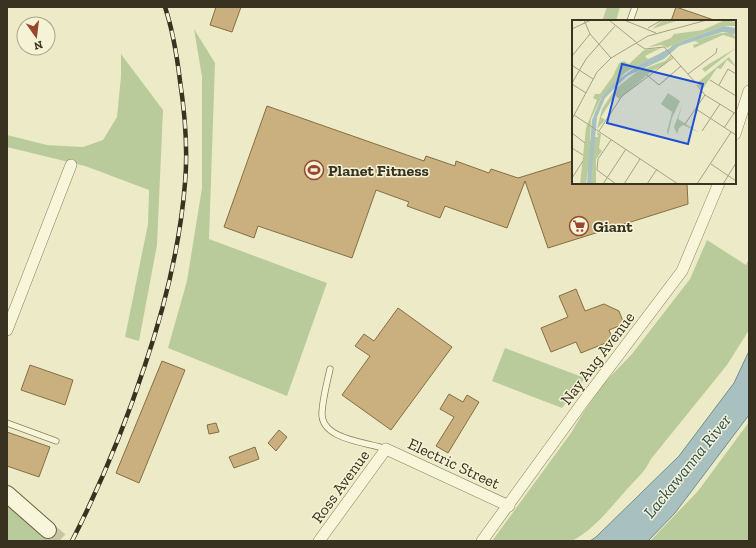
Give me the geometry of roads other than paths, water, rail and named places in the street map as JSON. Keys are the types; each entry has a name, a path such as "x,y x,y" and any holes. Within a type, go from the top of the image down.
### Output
{"street":[{"path":"736,131 749,91"},
{"path":"8,323 71,165"},
{"name":"Nay Aug Avenue","path":"482,541 583,402 682,271 719,184"},
{"name":"Electric Street","path":"386,449 508,506"},
{"name":"Ross Avenue","path":"319,541 386,449"},
{"path":"7,494 48,530"}],"lane":[{"path":"630,20 635,7"},
{"path":"330,369 322,413 323,421 336,435 386,449"},
{"path":"7,423 56,441"}],"water":[{"name":"Lackawanna River","path":"749,351 749,415 675,513 648,541 590,541 596,537 679,456 734,383"}],"tunnel":[{"path":"48,530 61,541"}],"railway":[{"path":"72,541 103,476 121,432 152,343 171,276 183,206 186,170 186,132 176,53 165,7"}],"place":[{"name":"Planet Fitness","path":"314,170"},
{"name":"Giant","path":"579,226"}]}
